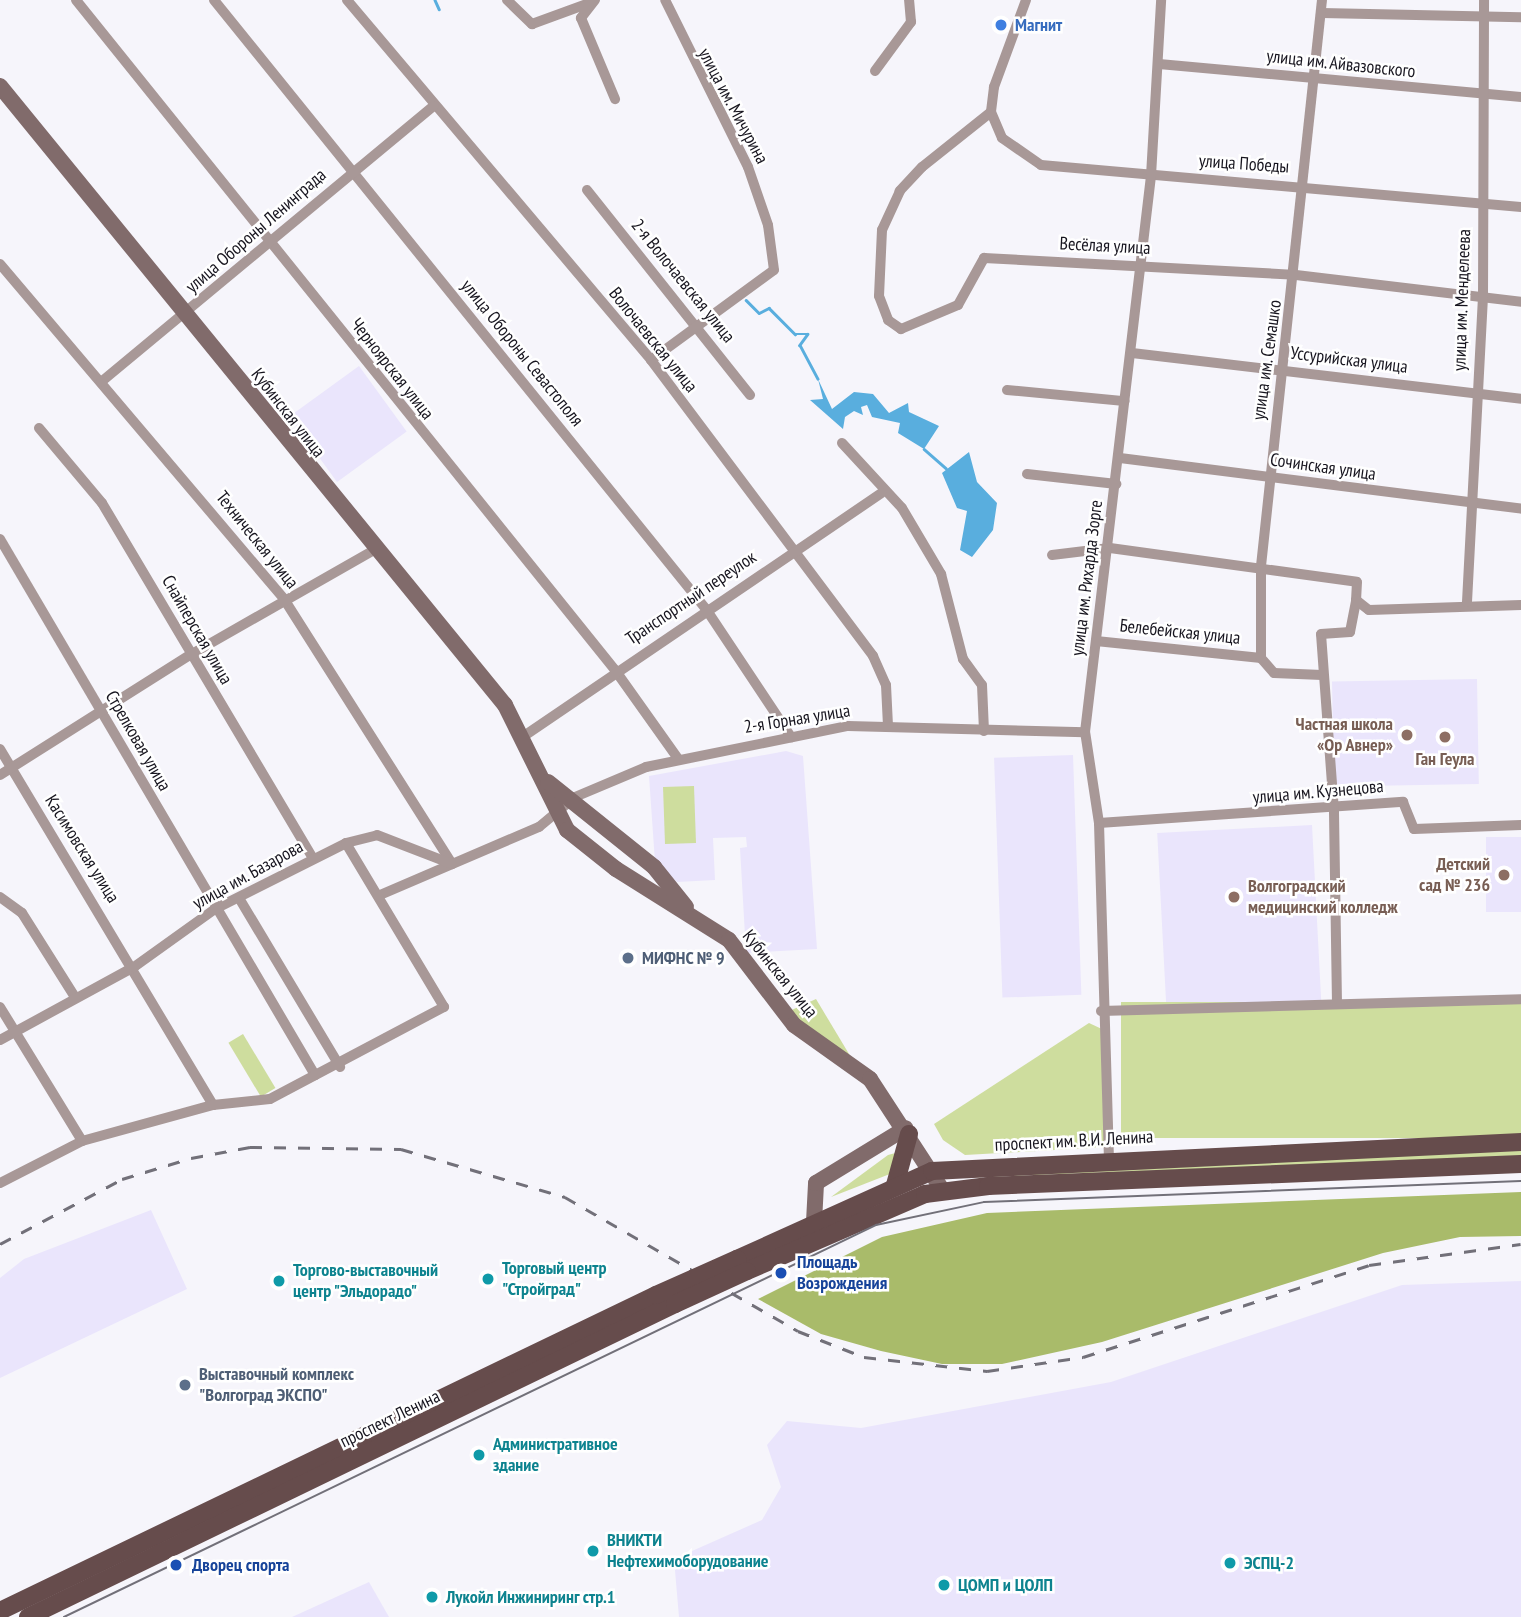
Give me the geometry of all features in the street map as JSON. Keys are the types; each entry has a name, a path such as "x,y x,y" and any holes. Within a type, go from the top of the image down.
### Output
{"main road":[{"path":"895,1185 908,1131"},
{"name":"проспект им. В.И. Ленина","path":"675,1304 814,1222 932,1171 1109,1160 1521,1142"},
{"name":"проспект им. В.И. Ленина","path":"656,1296 742,1265 912,1196 943,1191 1521,1164"},
{"name":"проспект Ленина","path":"28,1617 119,1564 656,1296"},
{"name":"проспект Ленина","path":"0,1611 119,1564 675,1304"}],"street":[{"name":"Черноярская улица","path":"76,0 615,670 680,760"},
{"name":"улица Обороны Севастополя","path":"215,0 706,609 791,737"},
{"name":"Волочаевская улица","path":"347,0 433,106 651,360 873,656 886,685 888,726"},
{"path":"507,0 532,24 595,0"},
{"path":"595,0 581,18 615,99"},
{"name":"улица им. Мичурина","path":"665,0 748,167 768,225 774,271 696,324"},
{"path":"875,71 911,22 909,0"},
{"path":"991,112 994,87 1027,0"},
{"name":"улица им. Рихарда Зорге","path":"1109,1160 1101,1011 1099,823 1085,732 1110,548 1124,401 1152,176 1161,0"},
{"name":"улица им. Семашко","path":"1261,658 1261,566 1269,477 1296,275 1300,186 1317,79 1322,0"},
{"name":"улица им. Менделеева","path":"1467,602 1468,503 1483,299 1480,94 1485,0"},
{"path":"1322,13 1521,17"},
{"name":"улица им. Айвазовского","path":"1159,64 1521,97"},
{"name":"Кубинская улица","path":"0,86 524,736 537,769 586,849 688,911 729,940 802,1033 870,1079 908,1131 943,1191"},
{"name":"улица Обороны Ленинграда","path":"101,382 186,315 269,240 433,106"},
{"name":"Весёлая улица","path":"991,112 922,167 900,191 883,230 879,296 888,320 901,330 958,305 984,258 1296,275 1521,302"},
{"name":"улица Победы","path":"991,112 1002,138 1041,165 1300,186 1483,206 1521,207"},
{"name":"2-я Волочаевская улица","path":"587,190 750,395"},
{"name":"Техническая улица","path":"0,264 284,599 452,863"},
{"path":"651,360 696,324"},
{"name":"Уссурийская улица","path":"1132,353 1521,399"},
{"path":"1007,390 1124,401"},
{"name":"Снайперская улица","path":"39,428 102,503 313,859"},
{"path":"842,443 881,494 902,509 941,575 962,659 982,685 984,731"},
{"name":"Сочинская улица","path":"1120,458 1521,509"},
{"path":"1027,474 1116,484"},
{"name":"Транспортный переулок","path":"524,736 615,670 881,494"},
{"name":"Стрелковая улица","path":"0,540 315,1075"},
{"path":"1052,555 1110,548 1261,566 1357,582 1350,632 1321,634 1334,811 1337,1004"},
{"path":"0,775 190,655 284,599 376,550"},
{"path":"1356,600 1369,610 1467,602 1521,605"},
{"name":"Белебейская улица","path":"1096,641 1261,658"},
{"path":"1261,658 1274,673 1322,675"},
{"name":"2-я Горная улица","path":"380,895 564,810 605,783 680,760 791,737 888,726 1085,732"},
{"name":"Касимовская улица","path":"0,749 134,967 213,1105"},
{"name":"улица им. Кузнецова","path":"1099,823 1334,811 1402,802 1414,829 1521,825"},
{"name":"Кубинская улица","path":"564,810 654,867 688,911"},
{"name":"улица им. Базарова","path":"0,1040 134,967 215,909 346,843 377,835 452,863"},
{"path":"0,1183 82,1141 213,1105 270,1099 315,1075 340,1067 444,1007 380,895 346,843"},
{"path":"0,897 22,913 75,997"},
{"path":"239,898 340,1067"},
{"path":"1101,1011 1521,999"},
{"path":"0,1007 82,1141"},
{"path":"814,1222 816,1183 908,1131"}],"shaded area":[{"path":"359,366 407,432 337,482 289,417"},
{"name":"Частная школа «Ор Авнер»","path":"1477,679 1479,784 1334,787 1332,682"},
{"path":"786,751 803,756 817,949 746,953 740,848 747,847 746,837 713,838 715,880 677,882 655,862 649,776"},
{"path":"1073,755 1081,995 1002,998 994,758"},
{"path":"1312,825 1321,1001 1166,1009 1157,833"},
{"name":"Детский сад № 236","path":"1486,837 1521,837 1521,912 1486,912"},
{"path":"151,1210 187,1289 0,1378 0,1278 24,1259"},
{"path":"1521,1281 1521,1617 679,1617 674,1559 762,1520 781,1487 767,1445 787,1421 861,1428 1111,1382 1402,1285"},
{"path":"369,1582 389,1617 292,1617"}],"green space":[{"path":"694,786 696,843 665,844 663,787"},
{"path":"816,999 858,1069 785,1013"},
{"path":"1121,1002 1521,1002 1521,1138 1121,1138"},
{"path":"1089,1023 1104,1030 1107,1147 965,1155 943,1140 934,1124"},
{"path":"243,1034 275,1088 261,1097 228,1043"},
{"path":"1521,1149 1521,1157 959,1178"},
{"path":"903,1151 895,1172 831,1197 888,1155"},
{"path":"1521,1192 1521,1236 1460,1237 1383,1253 1102,1342 1002,1364 942,1364 881,1351 821,1334 758,1299 882,1237 987,1213"}],"water":[{"path":"818,379 832,409 854,392 873,394 889,413 908,403 909,412 939,426 924,449 898,433 900,423 872,417 867,405 861,407 863,415 854,411 845,417 843,429 810,400 823,399"},
{"path":"969,452 977,482 997,503 993,530 972,557 960,550 967,511 957,508 942,473"}],"waterway":[{"path":"435,0 439,9"},
{"path":"746,300 759,313 769,308 795,334 808,334 800,345 818,379"},
{"path":"924,449 946,468"}],"tram line":[{"path":"64,1617 876,1225 984,1202 1521,1181"}],"railway":[{"path":"0,1244 122,1179 191,1158 250,1147 401,1149 565,1197 798,1331 864,1357 987,1371 1083,1357 1369,1265 1521,1244"}],"place":[{"name":"Магнит","path":"1001,25"},
{"name":"Частная школа «Ор Авнер»","path":"1407,735"},
{"name":"Ган Геула","path":"1445,737"},
{"name":"Детский сад № 236","path":"1504,875"},
{"name":"Волгоградский медицинский колледж","path":"1234,897"},
{"name":"МИФНС № 9","path":"628,958"},
{"name":"Площадь Возрождения","path":"781,1273"},
{"name":"Торговый центр \"Стройград\"","path":"488,1279"},
{"name":"Торгово-выставочный центр \"Эльдорадо\"","path":"279,1281"},
{"name":"Выставочный комплекс \"Волгоград ЭКСПО\"","path":"185,1385"},
{"name":"Административное здание","path":"479,1455"},
{"name":"ВНИКТИ Нефтехимоборудование","path":"593,1551"},
{"name":"ЭСПЦ-2","path":"1230,1563"},
{"name":"Дворец спорта","path":"176,1565"},
{"name":"ЦОМП и ЦОЛП","path":"944,1585"},
{"name":"Лукойл Инжиниринг стр.1","path":"432,1597"}]}
